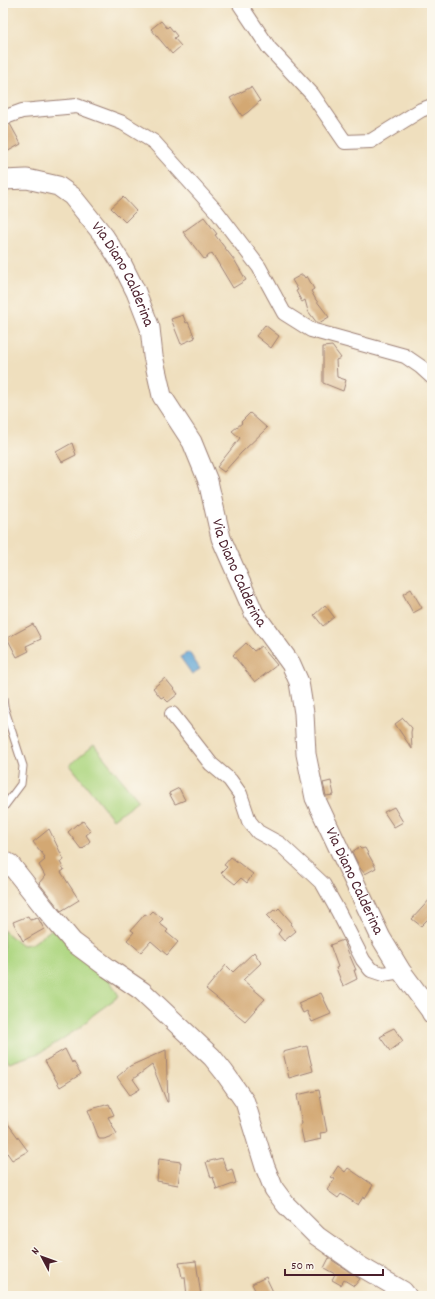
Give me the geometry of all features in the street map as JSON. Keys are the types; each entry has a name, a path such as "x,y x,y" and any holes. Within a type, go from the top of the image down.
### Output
{"main road":[{"name":"Via Diano Calderina","path":"3,180 27,180 58,186 72,196 104,236 122,264 136,292 150,328 152,356 162,396 192,442 208,481 221,538 254,613 291,664 299,682 304,713 306,754 315,798 381,938 401,971 431,1012"},
{"path":"3,860 10,864 73,942 142,991 212,1057 245,1102 261,1155 274,1189 286,1206 316,1236 358,1265 403,1290 407,1296"}],"street":[{"path":"239,3 269,48 312,94 345,142 372,141 421,110 432,106"},
{"path":"3,118 22,111 77,106 123,123 154,142 217,212 259,267 284,313 311,330 405,356 432,377"},
{"path":"172,714 211,764 230,780 240,794 249,821 258,832 280,844 323,884 363,960 371,970 383,974 401,971"}],"lane":[{"path":"3,698 4,707 23,766 21,784 3,808"}],"green space":[{"path":"94,745 138,800 113,819 70,765"},
{"path":"52,929 106,974 119,996 93,1015 81,1027 42,1052 9,1063 3,1053 3,930 22,945 32,944"}],"water":[{"path":"189,652 200,669 192,674 180,657"}],"building":[{"path":"161,21 167,28 169,26 177,36 174,38 181,46 172,54 151,29"},
{"path":"251,87 260,101 242,116 230,98"},
{"path":"10,124 21,144 3,154 3,126"},
{"path":"123,197 136,211 125,222 111,208"},
{"path":"204,217 217,234 215,235 235,261 246,280 233,288 212,253 204,259 183,232"},
{"path":"301,275 305,278 307,276 314,289 311,291 329,317 319,323 317,323 308,311 305,300 302,302 296,291 298,290 292,280"},
{"path":"183,315 195,338 181,344 171,319"},
{"path":"265,325 279,336 271,348 256,336"},
{"path":"332,346 341,358 336,360 337,377 346,380 343,391 323,383 323,347"},
{"path":"250,413 267,428 224,472 217,467 240,438 232,431 242,423 241,422"},
{"path":"72,443 76,455 62,462 56,452"},
{"path":"411,589 422,608 413,613 403,594"},
{"path":"325,605 334,617 323,626 314,615"},
{"path":"33,624 41,639 26,646 29,651 17,657 7,638"},
{"path":"246,643 254,651 261,646 277,665 255,682 233,655"},
{"path":"165,678 178,694 168,702 163,697 161,698 153,688"},
{"path":"403,718 412,728 412,749 395,724"},
{"path":"331,781 334,795 326,796 323,783"},
{"path":"179,788 185,800 175,804 169,793"},
{"path":"394,807 403,822 394,827 384,812"},
{"path":"83,821 91,831 86,835 90,841 83,849 81,849 68,832"},
{"path":"49,829 64,860 60,862 64,870 61,872 79,900 61,911 39,883 45,876 39,865 45,860 43,858 45,857 33,842"},
{"path":"359,847 361,849 365,848 376,868 365,874 360,868 352,852"},
{"path":"231,857 253,874 247,883 241,878 235,884 221,873 227,867 224,865"},
{"path":"432,897 432,915 421,926 412,919"},
{"path":"279,908 292,923 290,924 296,931 284,941 278,934 281,930 267,916"},
{"path":"153,911 163,919 159,923 168,930 166,932 178,942 167,955 151,941 141,952 127,940 134,932 131,930 145,914 148,916"},
{"path":"28,916 30,920 38,918 44,929 23,941 13,922"},
{"path":"343,940 356,970 354,970 357,979 343,986 336,968 338,967 330,945"},
{"path":"254,952 261,963 243,980 265,999 245,1021 206,989 226,965 233,972"},
{"path":"321,993 331,1014 312,1022 307,1011 303,1013 298,1003"},
{"path":"394,1028 403,1041 390,1051 380,1037 385,1034 384,1033"},
{"path":"307,1046 313,1071 289,1078 283,1052"},
{"path":"65,1049 72,1063 73,1061 81,1074 60,1087 45,1061"},
{"path":"166,1050 168,1102 152,1065 133,1079 140,1089 130,1095 117,1077 130,1066"},
{"path":"319,1090 327,1132 320,1133 321,1139 304,1143 300,1125 302,1124 297,1095"},
{"path":"109,1104 114,1115 108,1117 117,1134 104,1139 99,1139 88,1110"},
{"path":"3,1117 28,1151 12,1160 3,1147"},
{"path":"222,1158 227,1171 232,1169 236,1183 217,1190 206,1162"},
{"path":"159,1159 181,1162 178,1185 157,1181"},
{"path":"338,1166 345,1172 348,1168 373,1185 365,1198 363,1197 358,1205 341,1194 338,1198 327,1190 335,1179 331,1177"},
{"path":"329,1258 360,1279 354,1286 344,1280 341,1285 332,1280 335,1274 324,1268"},
{"path":"196,1261 201,1296 187,1296 185,1277 182,1277 179,1263"},
{"path":"266,1277 275,1296 258,1296 252,1284"}]}
